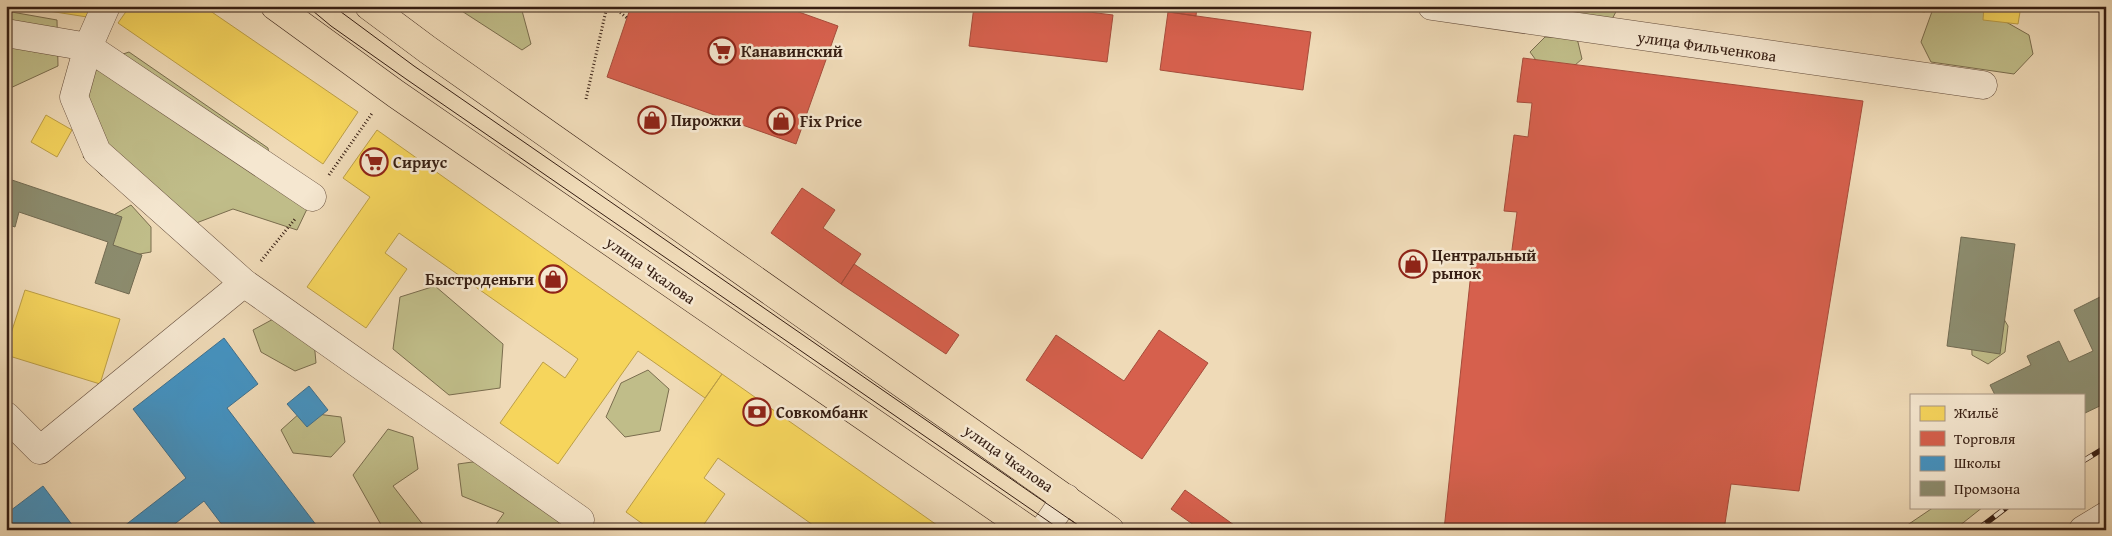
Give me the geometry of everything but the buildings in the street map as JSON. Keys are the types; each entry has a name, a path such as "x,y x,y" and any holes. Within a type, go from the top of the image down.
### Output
{"main road":[{"name":"улица Чкалова","path":"275,6 396,94 1030,530"},
{"name":"улица Чкалова","path":"369,6 436,56 1110,530"}],"street":[{"path":"106,6 88,47 74,97 97,152 244,283 583,527"},
{"name":"улица Фильченкова","path":"1432,6 1983,85"},
{"path":"6,34 88,47 312,197"},
{"path":"6,416 40,450 244,283"},
{"path":"1044,530 1066,498"},
{"path":"2083,530 2106,516"}],"path":[{"path":"586,99 607,6"},
{"path":"612,6 628,18"}],"shaded area":[{"path":"454,6 521,7 531,44 522,50"},
{"path":"1574,6 1619,6 1610,23 1582,21"},
{"path":"1934,6 1978,6 2029,35 2033,54 2014,74 1931,62 1921,42"},
{"path":"6,11 57,20 58,66 6,90"},
{"path":"1545,37 1577,38 1582,59 1567,72 1541,67 1530,52"},
{"path":"129,52 268,148 273,183 307,209 297,230 233,209 191,225 136,175 102,176 83,157 100,132 86,92 91,65"},
{"path":"131,205 151,227 151,252 117,258 105,220"},
{"path":"435,286 503,344 500,388 449,395 393,349 400,297"},
{"path":"1998,309 2008,326 2005,352 1988,364 1972,355 1971,322"},
{"path":"277,317 314,341 316,363 295,371 261,352 253,330"},
{"path":"648,370 669,389 660,431 625,437 606,417 621,383"},
{"path":"301,412 341,417 345,442 331,457 293,453 281,430"},
{"path":"388,429 413,437 418,469 393,486 427,530 384,530 353,475"},
{"path":"487,460 562,520 553,530 492,530 504,513 462,496 458,464"},
{"path":"1933,508 1982,508 1954,530 1900,530"}],"tram line":[{"path":"307,6 331,26 406,79 1061,530"},
{"path":"333,6 414,66 1085,530"}],"railway":[{"path":"2084,460 2106,447"},
{"path":"1977,530 2006,508"}],"place":[{"name":"Канавинский","path":"722,51"},
{"name":"Пирожки","path":"652,120"},
{"name":"Fix Price","path":"781,121"},
{"name":"Сириус","path":"374,162"},
{"name":"Центральный рынок","path":"1413,264"},
{"name":"Быстроденьги","path":"553,279"},
{"name":"Совкомбанк","path":"757,412"}]}
